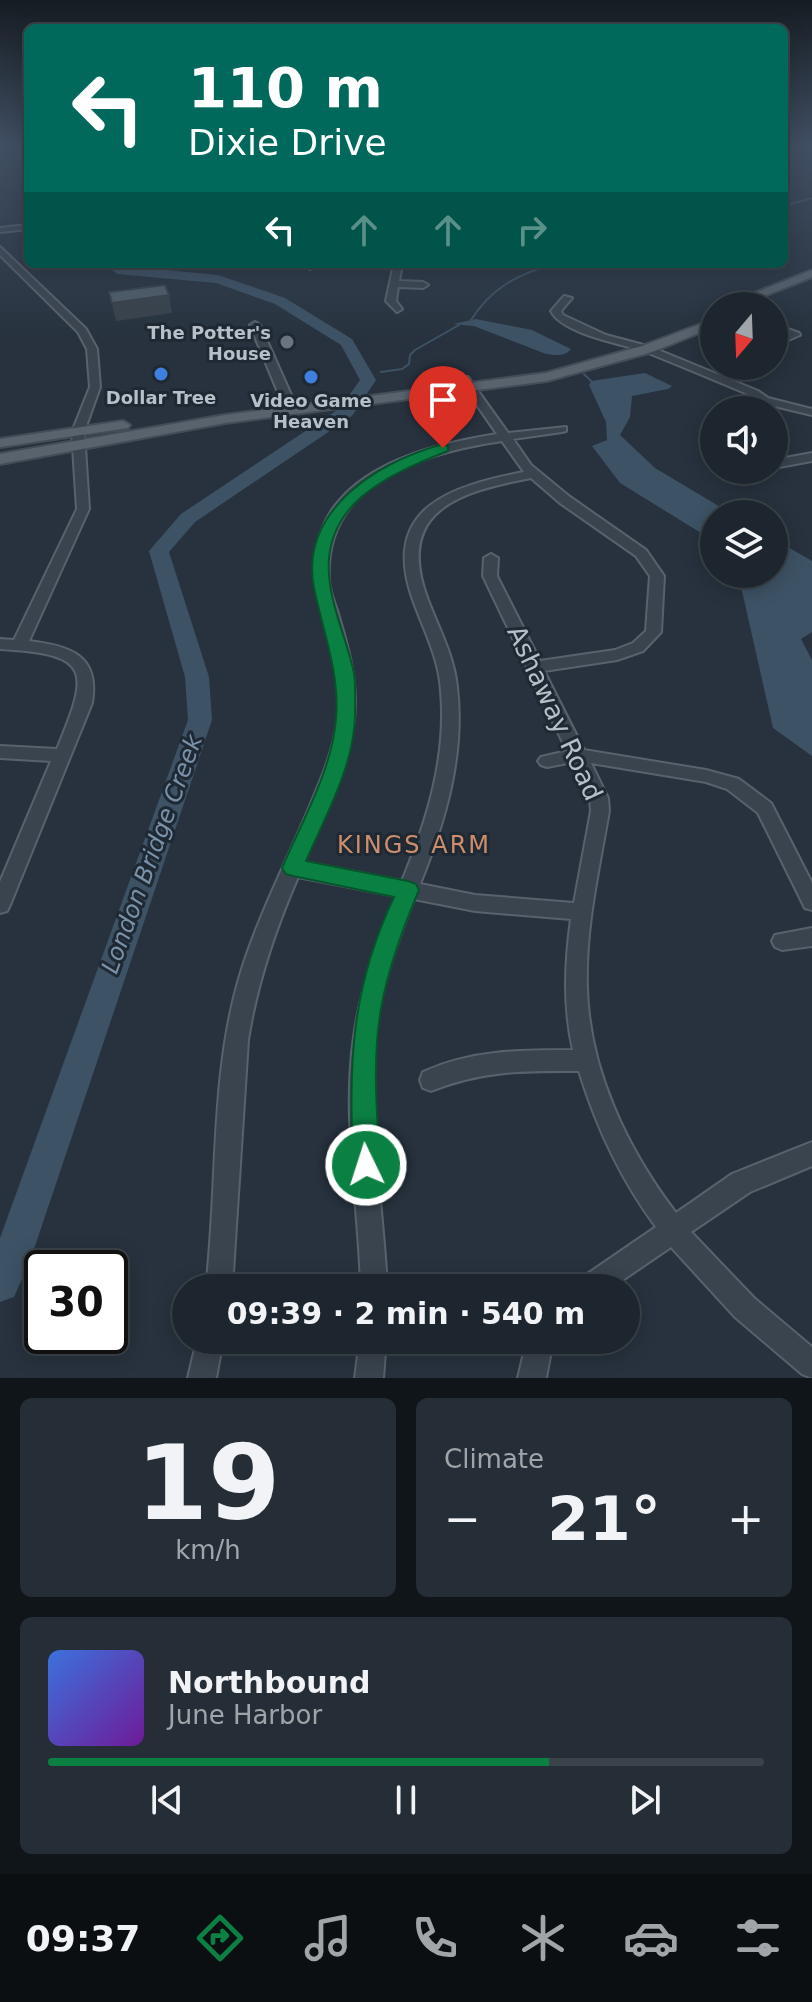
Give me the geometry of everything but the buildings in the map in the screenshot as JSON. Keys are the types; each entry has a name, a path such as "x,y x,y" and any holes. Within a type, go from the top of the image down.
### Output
{"main road":[{"path":"764,292 812,273"},
{"path":"788,294 812,284"},
{"path":"637,349 700,318"},
{"path":"0,443 79,439 203,423 343,397 557,375 700,328"},
{"path":"203,423 271,408 286,397"},
{"path":"0,459 79,439 286,397 343,397"}],"street":[{"path":"0,230 24,227"},
{"path":"0,250 82,331 92,349 95,387 79,439 83,509 19,645"},
{"path":"397,268 391,301 397,309"},
{"path":"394,284 423,285"},
{"path":"567,298 556,311 559,317 606,339 637,349 744,397 812,412"},
{"path":"255,325 286,397"},
{"path":"693,374 700,371"},
{"path":"467,384 533,474 641,553 654,568 658,585 653,632 638,647 617,655 535,667"},
{"path":"799,408 812,398"},
{"path":"221,1274 225,1248 230,1090 236,1039 256,958 334,768 346,721 346,676 320,569 325,538 332,521 358,491 402,463 443,448 562,429"},
{"path":"788,461 812,457"},
{"path":"373,1274 363,1104 363,1055 369,1009 378,967 425,850 440,801 450,736 447,673 411,573 412,539 425,518 459,494 486,484 533,474"},
{"name":"Ashaway Road","path":"491,558 490,576 594,785 600,811 576,971 577,1013 587,1060 605,1114 628,1162 671,1229 746,1310 812,1364"},
{"path":"0,644 60,651 80,665 86,674 87,691 0,905"},
{"path":"0,752 61,755"},
{"path":"547,761 578,755 718,779 747,792 765,808 774,823 812,902"},
{"path":"293,868 475,903 583,912"},
{"path":"782,941 812,937"},
{"path":"431,1080 452,1069 471,1064 587,1060"},
{"path":"608,1274 741,1183 812,1154"},
{"path":"202,1378 207,1354"},
{"path":"369,1378 372,1354"},
{"path":"532,1378 537,1354"}],"water":[{"path":"476,319 532,330 571,349 563,354 546,354 474,326 453,324"},
{"path":"645,373 672,386 632,396 630,417 620,435 655,468 709,500 700,500 700,532 620,483 592,446 607,440 606,422 589,385 591,381"},
{"path":"788,547 812,561 812,632 801,639 812,660 812,756 773,728 740,588 788,588"}],"waterway":[{"name":"London Bridge Creek","path":"0,1283 11,1261 200,720 197,677 159,551 188,518 346,412 368,380 347,342 280,301 218,279 115,268"},
{"path":"471,320 488,299 506,284 542,268"},
{"path":"381,372 402,369 409,364 410,355 415,350 459,325"},
{"path":"584,374 591,381"}],"place":[{"name":"The Potter's House","path":"287,342"},
{"name":"Dollar Tree","path":"161,374"},
{"name":"Video Game Heaven","path":"311,377"}],"district":[{"name":"KINGS ARM","path":"414,845"}],"route":[{"path":"366,1165 363,1055 369,1009 378,967 408,890 293,868 334,768 346,721 346,676 322,584 321,552 332,521 358,491 391,468 443,448"}]}
